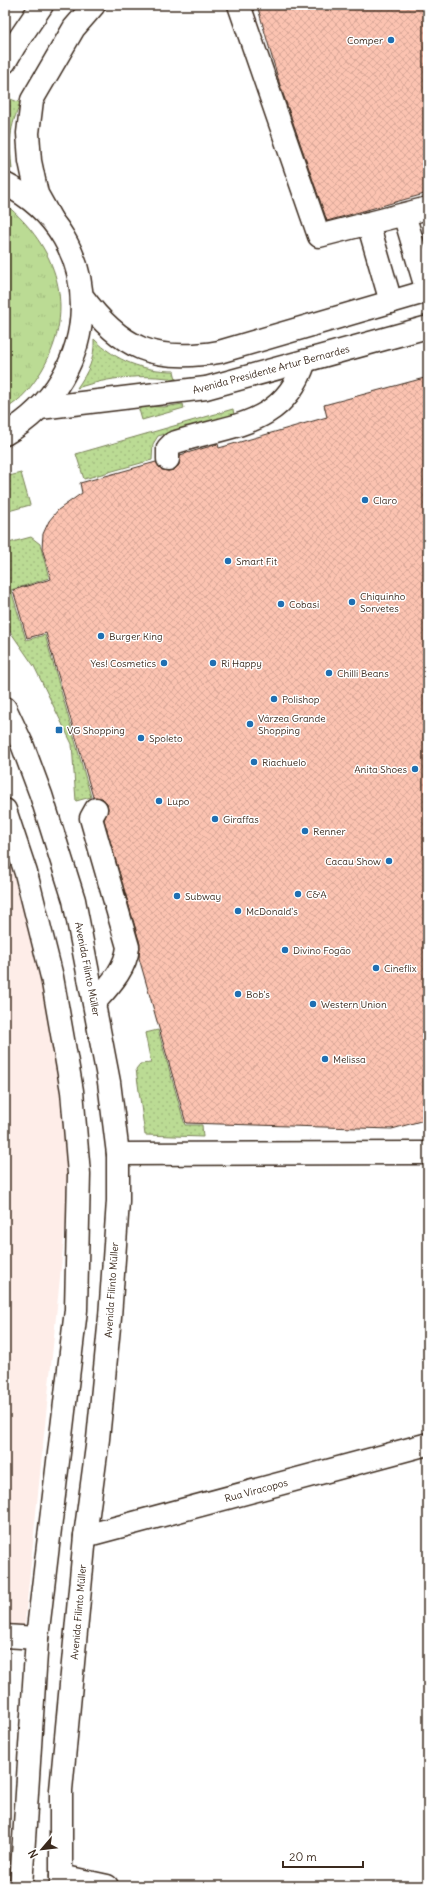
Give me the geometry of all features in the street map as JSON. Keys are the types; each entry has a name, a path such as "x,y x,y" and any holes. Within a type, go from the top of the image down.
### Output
{"main road":[{"path":"5,62 14,45 42,5"},
{"path":"52,220 37,194 30,162 28,133 32,100 74,28 94,5"},
{"path":"239,5 319,236 428,208"},
{"path":"5,184 30,198 62,232 71,251 78,273 82,296 81,327 73,356 60,384 40,408 29,418 5,434"},
{"path":"82,296 106,326 128,342 157,354 181,356 219,352 428,291 404,214"},
{"path":"368,223 391,302"},
{"name":"Avenida Presidente Artur Bernardes","path":"40,408 198,389 428,327"},
{"path":"168,459 168,448 173,443 248,422 273,410 295,386 305,361"},
{"name":"Avenida Filinto Müller","path":"5,708 22,744 59,848 74,900 110,1082 118,1154 118,1201 110,1317 98,1439 85,1536 61,1790 61,1881"},
{"path":"5,810 26,873 52,977 72,1091 79,1174 76,1310 37,1638 21,1886"},
{"path":"94,1002 123,966 128,947 91,818 96,810"},
{"path":"118,1154 428,1153"},
{"name":"Rua Viracopos","path":"85,1536 428,1444"},
{"path":"5,1636 37,1638"},
{"path":"61,1881 107,1886"}],"shaded area":[{"path":"5,844 37,959 62,1066 71,1169 24,1631 5,1630"}],"green space":[{"path":"5,97 21,103 14,120 11,135 10,151 12,169 5,164"},
{"path":"5,204 23,221 38,239 49,259 56,280 60,302 59,324 53,347 42,370 26,392 16,402 5,409"},
{"path":"94,339 102,347 121,359 141,367 163,371 174,371 176,379 138,377 114,379 77,388 90,365"},
{"path":"183,404 184,408 142,420 138,406 164,407"},
{"path":"233,409 234,415 158,436 153,444 152,460 84,479 76,454"},
{"path":"21,473 30,505 5,512 5,477"},
{"path":"31,537 40,544 49,578 11,590 26,640 45,635 91,797 76,801 72,744 34,666 5,624 5,544"},
{"path":"158,1030 185,1125 202,1125 203,1137 145,1135 136,1069 140,1064 151,1063 145,1033"}],"building":[{"path":"257,5 428,5 428,193 327,221 280,85"},
{"name":"Várzea Grande Shopping","path":"428,377 428,1119 392,1129 186,1123 139,958 140,944 104,820 108,809 107,803 102,798 93,797 46,633 27,638 13,590 51,579 42,548 43,534 49,521 58,510 82,493 80,483 156,462 162,470 174,470 179,465 180,455 218,444 219,448 327,417 324,405"}],"place":[{"name":"Comper","path":"391,40"},
{"name":"Claro","path":"365,500"},
{"name":"Smart Fit","path":"228,561"},
{"name":"Chiquinho Sorvetes","path":"352,602"},
{"name":"Cobasi","path":"281,604"},
{"name":"Burger King","path":"101,636"},
{"name":"Yes! Cosmetics","path":"164,663"},
{"name":"Ri Happy","path":"213,663"},
{"name":"Chilli Beans","path":"329,673"},
{"name":"Polishop","path":"274,699"},
{"name":"Várzea Grande Shopping","path":"250,724"},
{"name":"VG Shopping","path":"59,730"},
{"name":"Spoleto","path":"141,738"},
{"name":"Riachuelo","path":"254,762"},
{"name":"Anita Shoes","path":"415,769"},
{"name":"Lupo","path":"159,801"},
{"name":"Giraffas","path":"215,819"},
{"name":"Renner","path":"305,831"},
{"name":"Cacau Show","path":"389,861"},
{"name":"C&A","path":"298,894"},
{"name":"Subway","path":"177,896"},
{"name":"McDonald's","path":"238,911"},
{"name":"Divino Fogão","path":"285,950"},
{"name":"Cineflix","path":"376,968"},
{"name":"Bob's","path":"238,994"},
{"name":"Western Union","path":"313,1004"},
{"name":"Melissa","path":"325,1059"}]}
